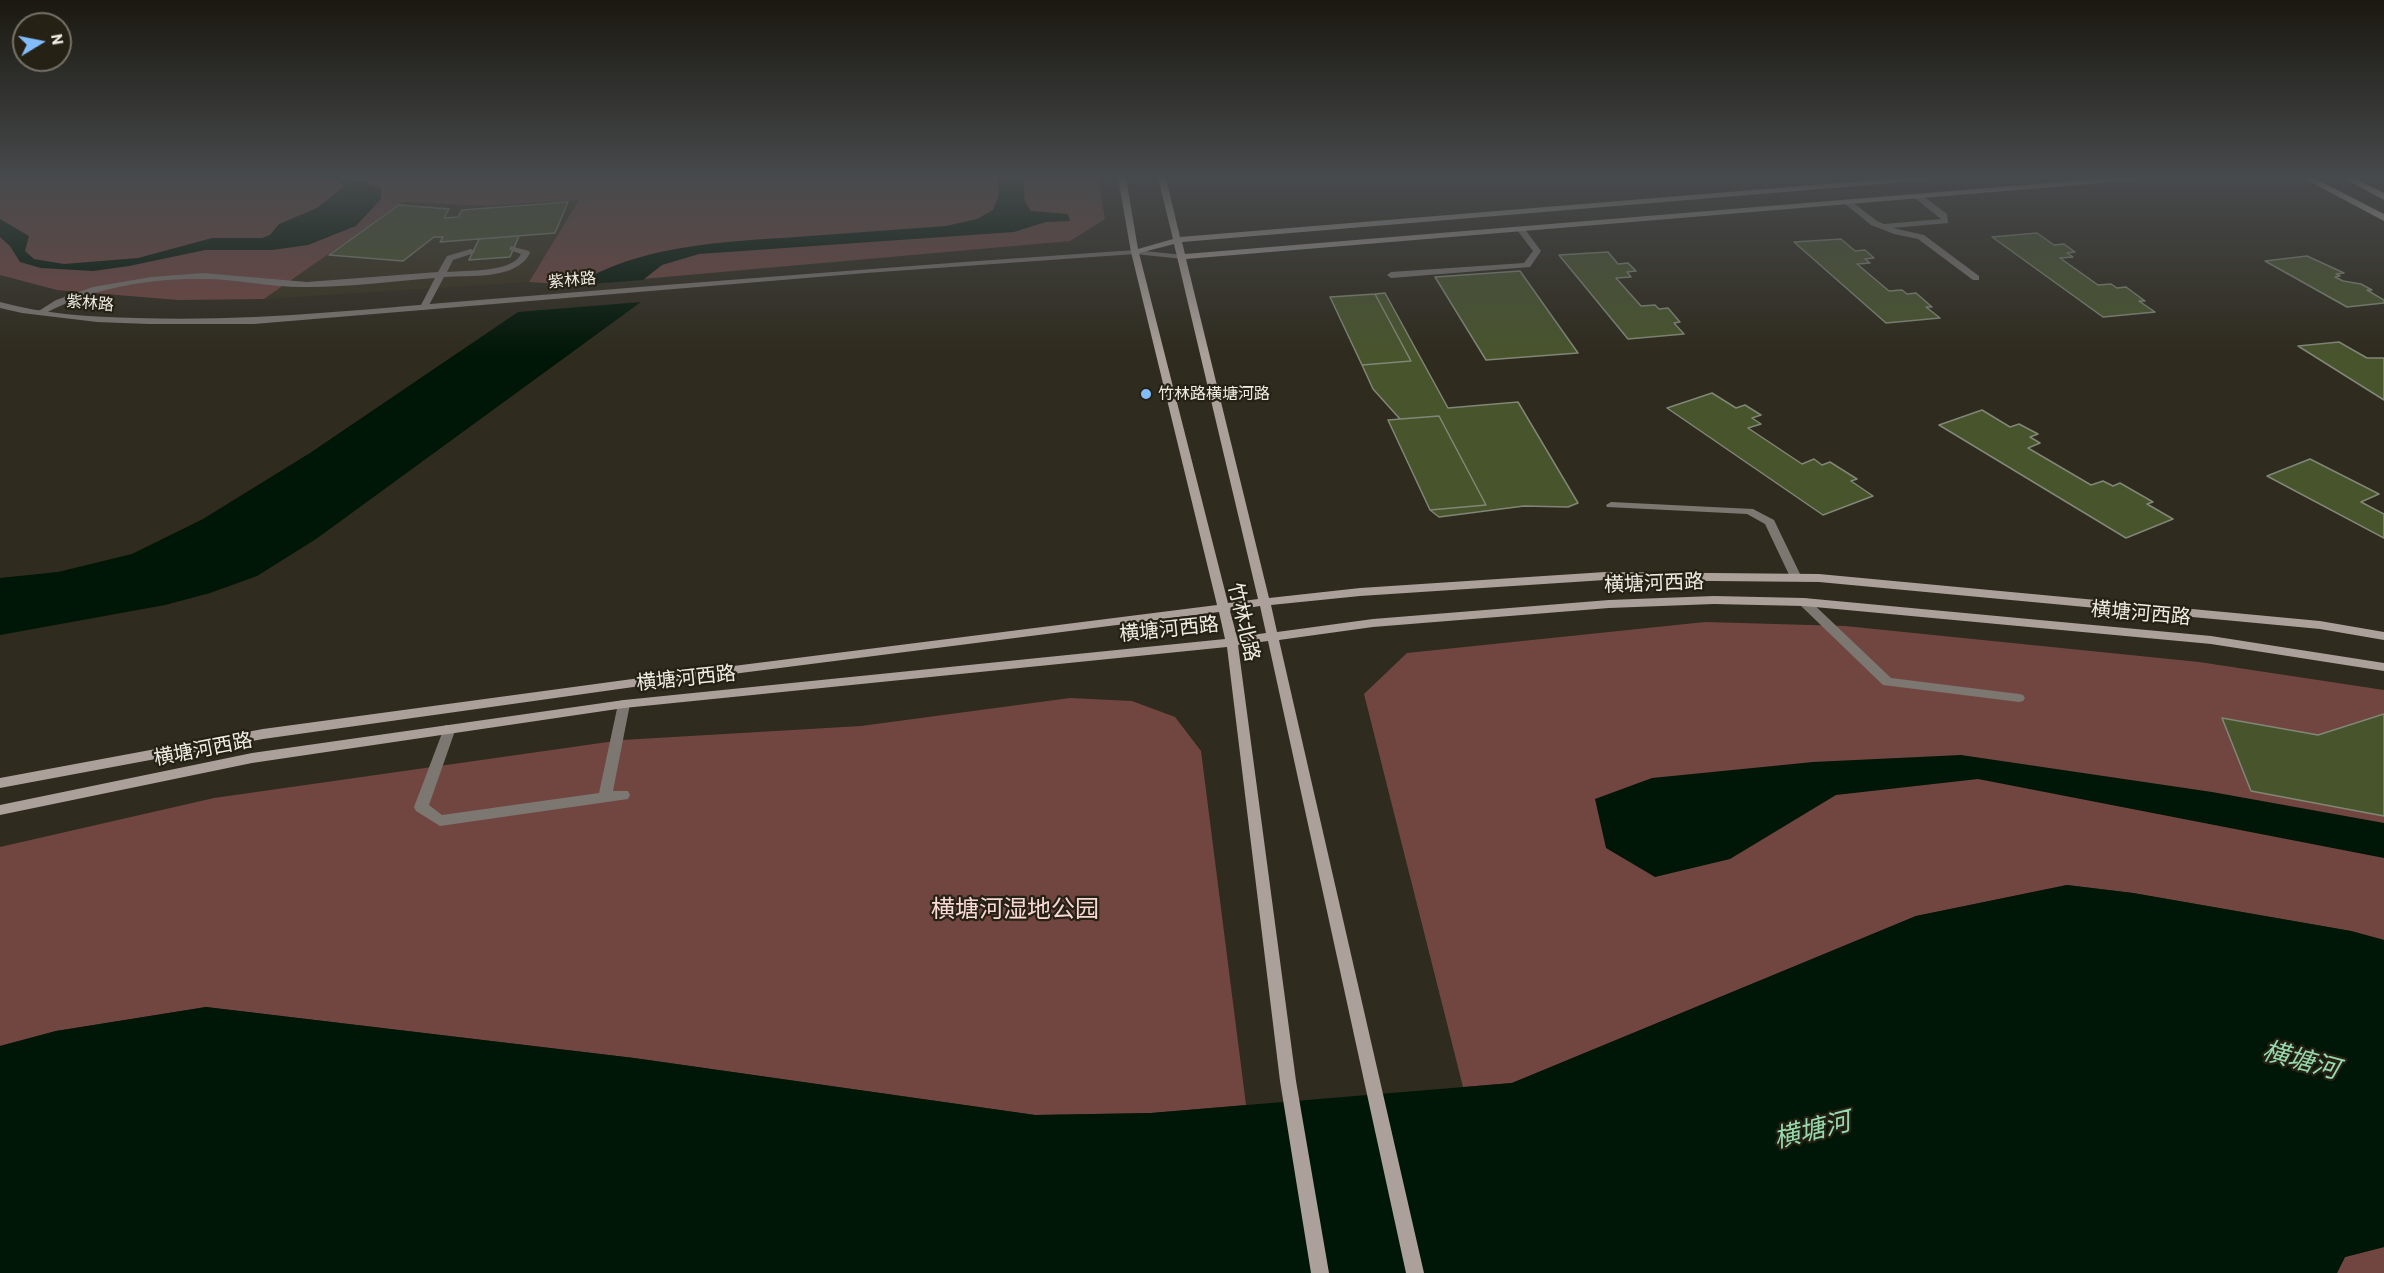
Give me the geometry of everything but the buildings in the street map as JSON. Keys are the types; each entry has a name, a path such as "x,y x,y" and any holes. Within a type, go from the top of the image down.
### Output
{"street":[{"name":"竹林北路","path":"1132,237 1221,608 1232,642 1288,1081 1320,1273"},
{"path":"1135,252 1179,240 1210,237"},
{"path":"1183,257 1428,237"},
{"path":"1391,275 1527,265 1538,251 1527,237"},
{"path":"1922,237 1976,278"},
{"name":"竹林北路","path":"1179,240 1294,725 1368,1070 1415,1273"},
{"path":"41,312 59,302 96,289 151,280 203,276 307,285 503,270 522,261 526,253 513,248"},
{"path":"424,307 450,258 471,251"},
{"name":"紫林路","path":"0,305 16,310 77,318 162,322 304,318 866,271 1135,252 1183,257"},
{"path":"1611,506 1749,510 1770,522 1796,578"},
{"name":"横塘河西路","path":"0,783 263,734 662,679 1111,624 1264,602 1360,592 1605,576 1831,579 2308,624 2384,636"},
{"name":"横塘河西路","path":"0,810 252,758 624,704 1232,642 1373,623 1609,604 1714,600 1804,602 2211,639 2384,667"},
{"path":"1804,602 1887,682 2019,698"},
{"path":"605,797 624,704"},
{"path":"450,729 421,807 440,821 623,795"}],"shaded area":[{"path":"352,237 557,237 529,282 264,299"}],"green space":[{"path":"0,237 352,237 264,299 178,300 57,290 0,275"},
{"path":"556,237 1076,237 1070,241 575,285 529,282"},
{"path":"1705,622 1845,626 2199,662 2384,690 2384,940 2351,931 2133,893 2067,885 1916,916 1512,1083 1463,1087 1364,694 1407,653"},
{"name":"横塘河湿地公园","path":"1070,698 1132,701 1175,717 1201,751 1246,1105 1151,1113 1035,1115 634,1058 206,1007 56,1031 0,1046 0,847 214,798 622,740 861,726"},
{"path":"2384,1247 2384,1273 2337,1273 2345,1257"}],"water":[{"path":"0,237 29,237 25,251 34,259 64,264 138,258 212,238 327,237 308,245 272,250 205,250 93,271 41,268 20,262 10,246"},
{"path":"789,237 937,237 699,254 662,265 643,280 575,285 626,261 682,248"},
{"path":"641,302 316,539 257,576 210,593 165,605 0,635 0,578 58,572 132,554 203,519 310,453 518,312"},
{"path":"1961,755 2212,792 2384,823 2384,858 1978,779 1836,795 1730,859 1655,877 1606,848 1595,799 1652,778 1813,762"},
{"name":"横塘河","path":"2067,885 2133,893 2351,931 2384,940 2384,1247 2345,1257 2337,1273 0,1273 0,1046 56,1031 206,1007 634,1058 1035,1115 1151,1113 1512,1083 1916,916"}],"place":[{"name":"竹林路横塘河路","path":"1146,394"}]}
